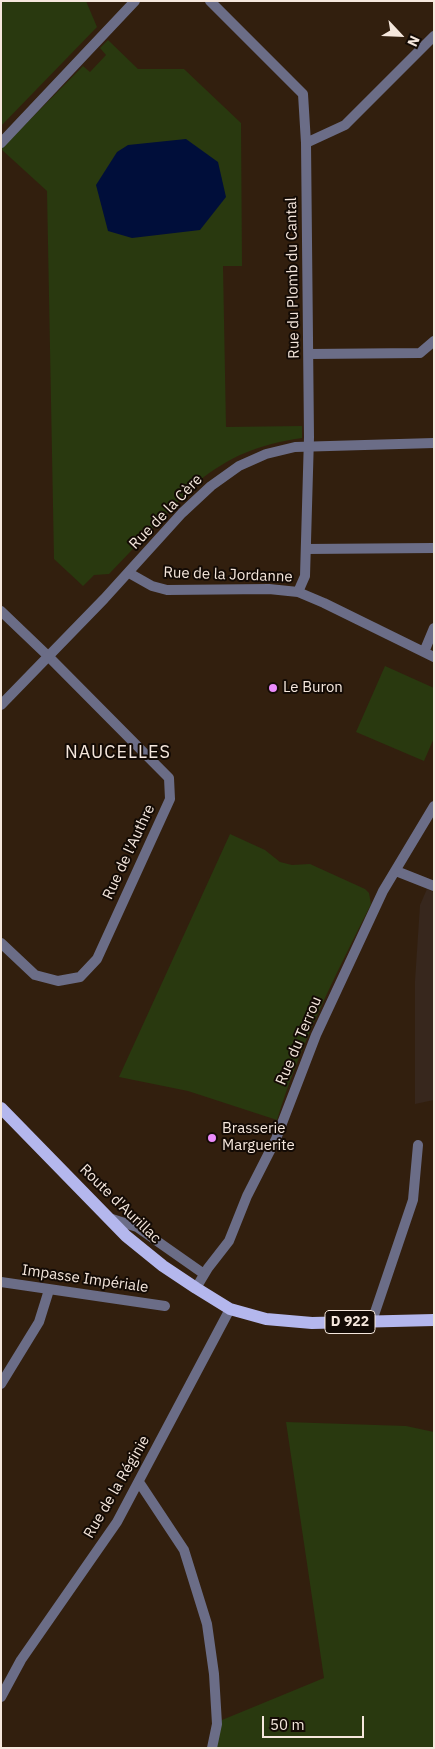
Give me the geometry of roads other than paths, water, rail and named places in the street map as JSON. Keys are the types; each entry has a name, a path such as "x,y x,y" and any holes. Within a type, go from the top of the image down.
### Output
{"main road":[{"name":"Route d'Aurillac","path":"1,1108 107,1217 141,1249 196,1288 230,1309"},
{"name":"D 922","path":"230,1309 266,1319 312,1324 434,1320"}],"street":[{"path":"1,143 135,1"},
{"name":"Rue du Plomb du Cantal","path":"210,1 303,94 306,143 309,446 305,576 298,592"},
{"path":"306,143 345,125 434,36"},
{"path":"309,354 420,353 434,341"},
{"name":"Rue de la Cère","path":"1,705 129,572 182,513 211,486 239,466 266,454 295,447 434,442"},
{"path":"306,549 434,548"},
{"name":"Rue de la Jordanne","path":"129,572 152,586 167,590 269,589 298,592 434,657"},
{"name":"Rue de l'Authre","path":"1,611 170,778 170,799 97,959 80,977 58,981 35,975 1,943"},
{"path":"424,652 434,628"},
{"name":"Rue du Terrou","path":"196,1288 229,1241 247,1196 276,1139 316,1035 383,891 434,806"},
{"path":"396,871 434,886"},
{"path":"372,1321 413,1200 418,1145"},
{"path":"107,1217 137,1227 204,1274"},
{"name":"Impasse Impériale","path":"1,1282 165,1306"},
{"path":"1,1384 39,1322 50,1290"},
{"name":"Rue de la Réginie","path":"1,1697 21,1660 118,1522 230,1309"},
{"path":"139,1482 184,1550 207,1624 214,1674 217,1724 212,1748"}],"water":[{"path":"186,139 218,162 226,197 200,230 132,238 108,231 96,185 117,152 128,145"}],"place":[{"name":"Le Buron","path":"273,688"},
{"name":"Brasserie Marguerite","path":"212,1138"}],"district":[{"name":"NAUCELLES","path":"118,753"}]}
